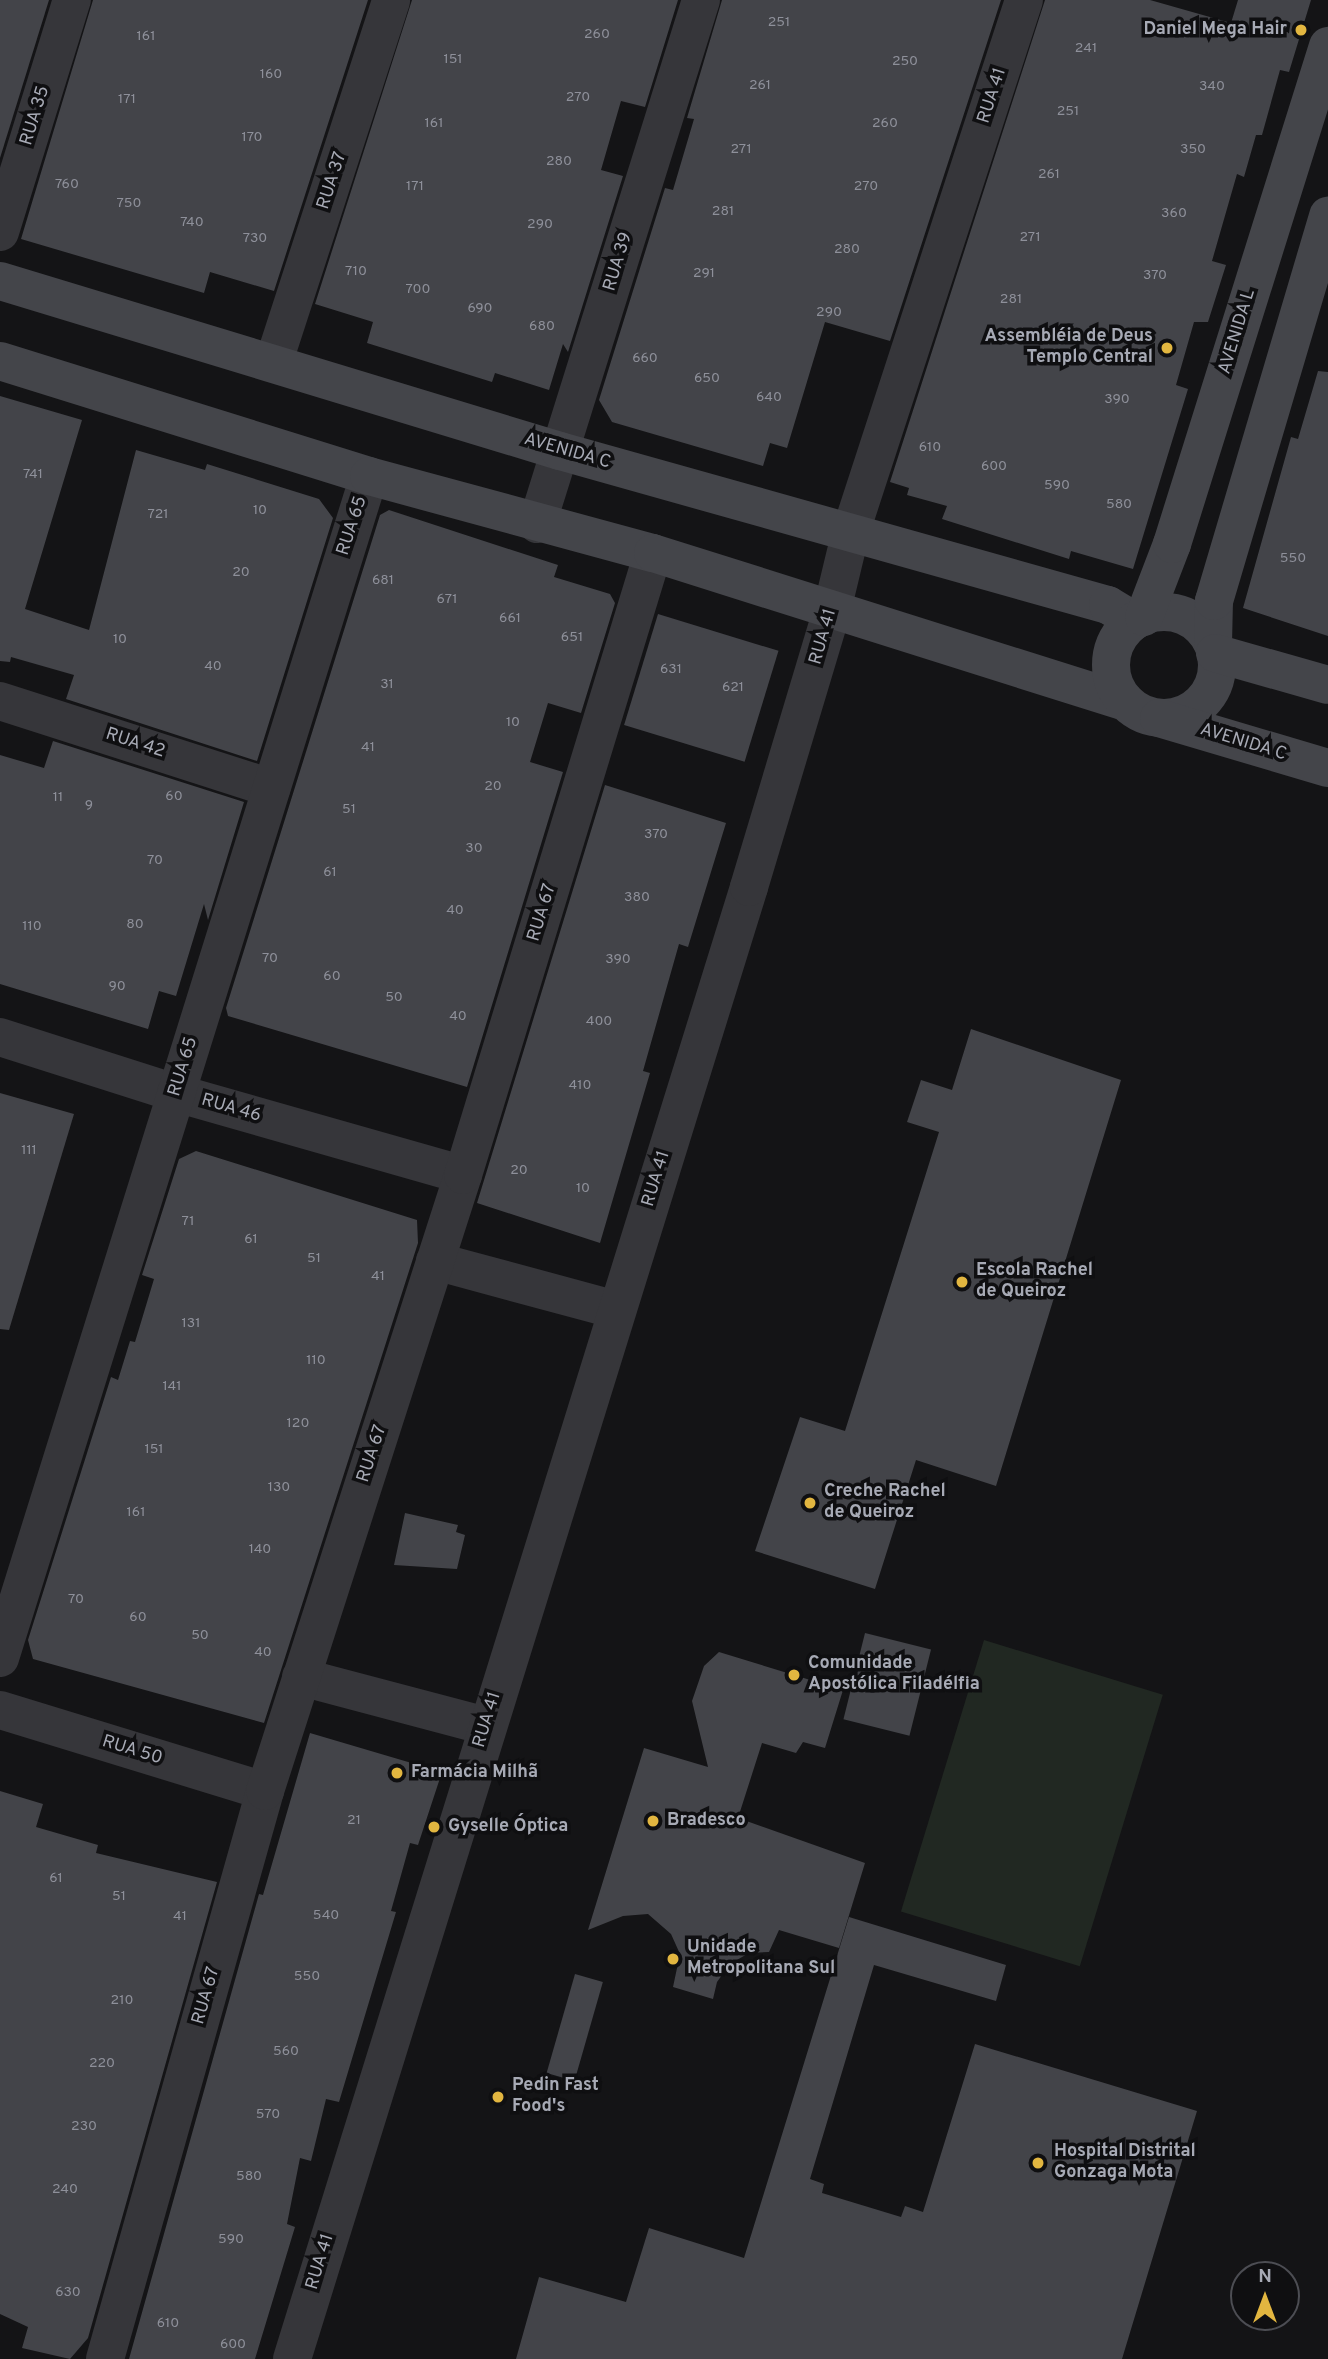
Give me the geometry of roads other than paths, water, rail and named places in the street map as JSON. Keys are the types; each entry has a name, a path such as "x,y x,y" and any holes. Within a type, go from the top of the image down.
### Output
{"street":[{"name":"RUA 35","path":"0,232 72,0"},
{"name":"RUA 37","path":"274,362 391,0"},
{"name":"RUA 39","path":"537,524 701,0"},
{"name":"RUA 41","path":"292,2359 832,610 851,531 1024,0"},
{"name":"AVENIDA L","path":"1139,619 1172,544 1328,46"},
{"path":"1328,216 1214,601 1214,648 1217,670 1204,701 1177,717 1142,710 1116,687 1113,651 1139,619 1160,612 1191,620 1214,648 1328,685"},
{"name":"AVENIDA C","path":"0,281 560,451 1108,605 1139,619"},
{"name":"AVENIDA C","path":"0,361 369,476 537,524 653,553 1328,768"},
{"name":"RUA 65","path":"0,1658 369,476"},
{"name":"RUA 67","path":"105,2359 265,1791 463,1174 653,553"},
{"name":"RUA 42","path":"0,701 271,788"},
{"name":"RUA 46","path":"0,1037 176,1093 463,1174"},
{"path":"435,1261 616,1310"},
{"path":"301,1677 487,1726"},
{"name":"RUA 50","path":"0,1710 265,1791"}],"place":[{"name":"Daniel Mega Hair","path":"1301,30"},
{"name":"Assembléia de Deus Templo Central","path":"1167,348"},
{"name":"Escola Rachel de Queiroz","path":"962,1282"},
{"name":"Creche Rachel de Queiroz","path":"810,1503"},
{"name":"Comunidade Apostólica Filadélfia","path":"794,1675"},
{"name":"Farmácia Milhã","path":"397,1773"},
{"name":"Bradesco","path":"653,1821"},
{"name":"Gyselle Óptica","path":"434,1827"},
{"name":"Unidade Metropolitana Sul","path":"673,1959"},
{"name":"Pedin Fast Food's","path":"498,2097"},
{"name":"Hospital Distrital Gonzaga Mota","path":"1038,2163"}]}
